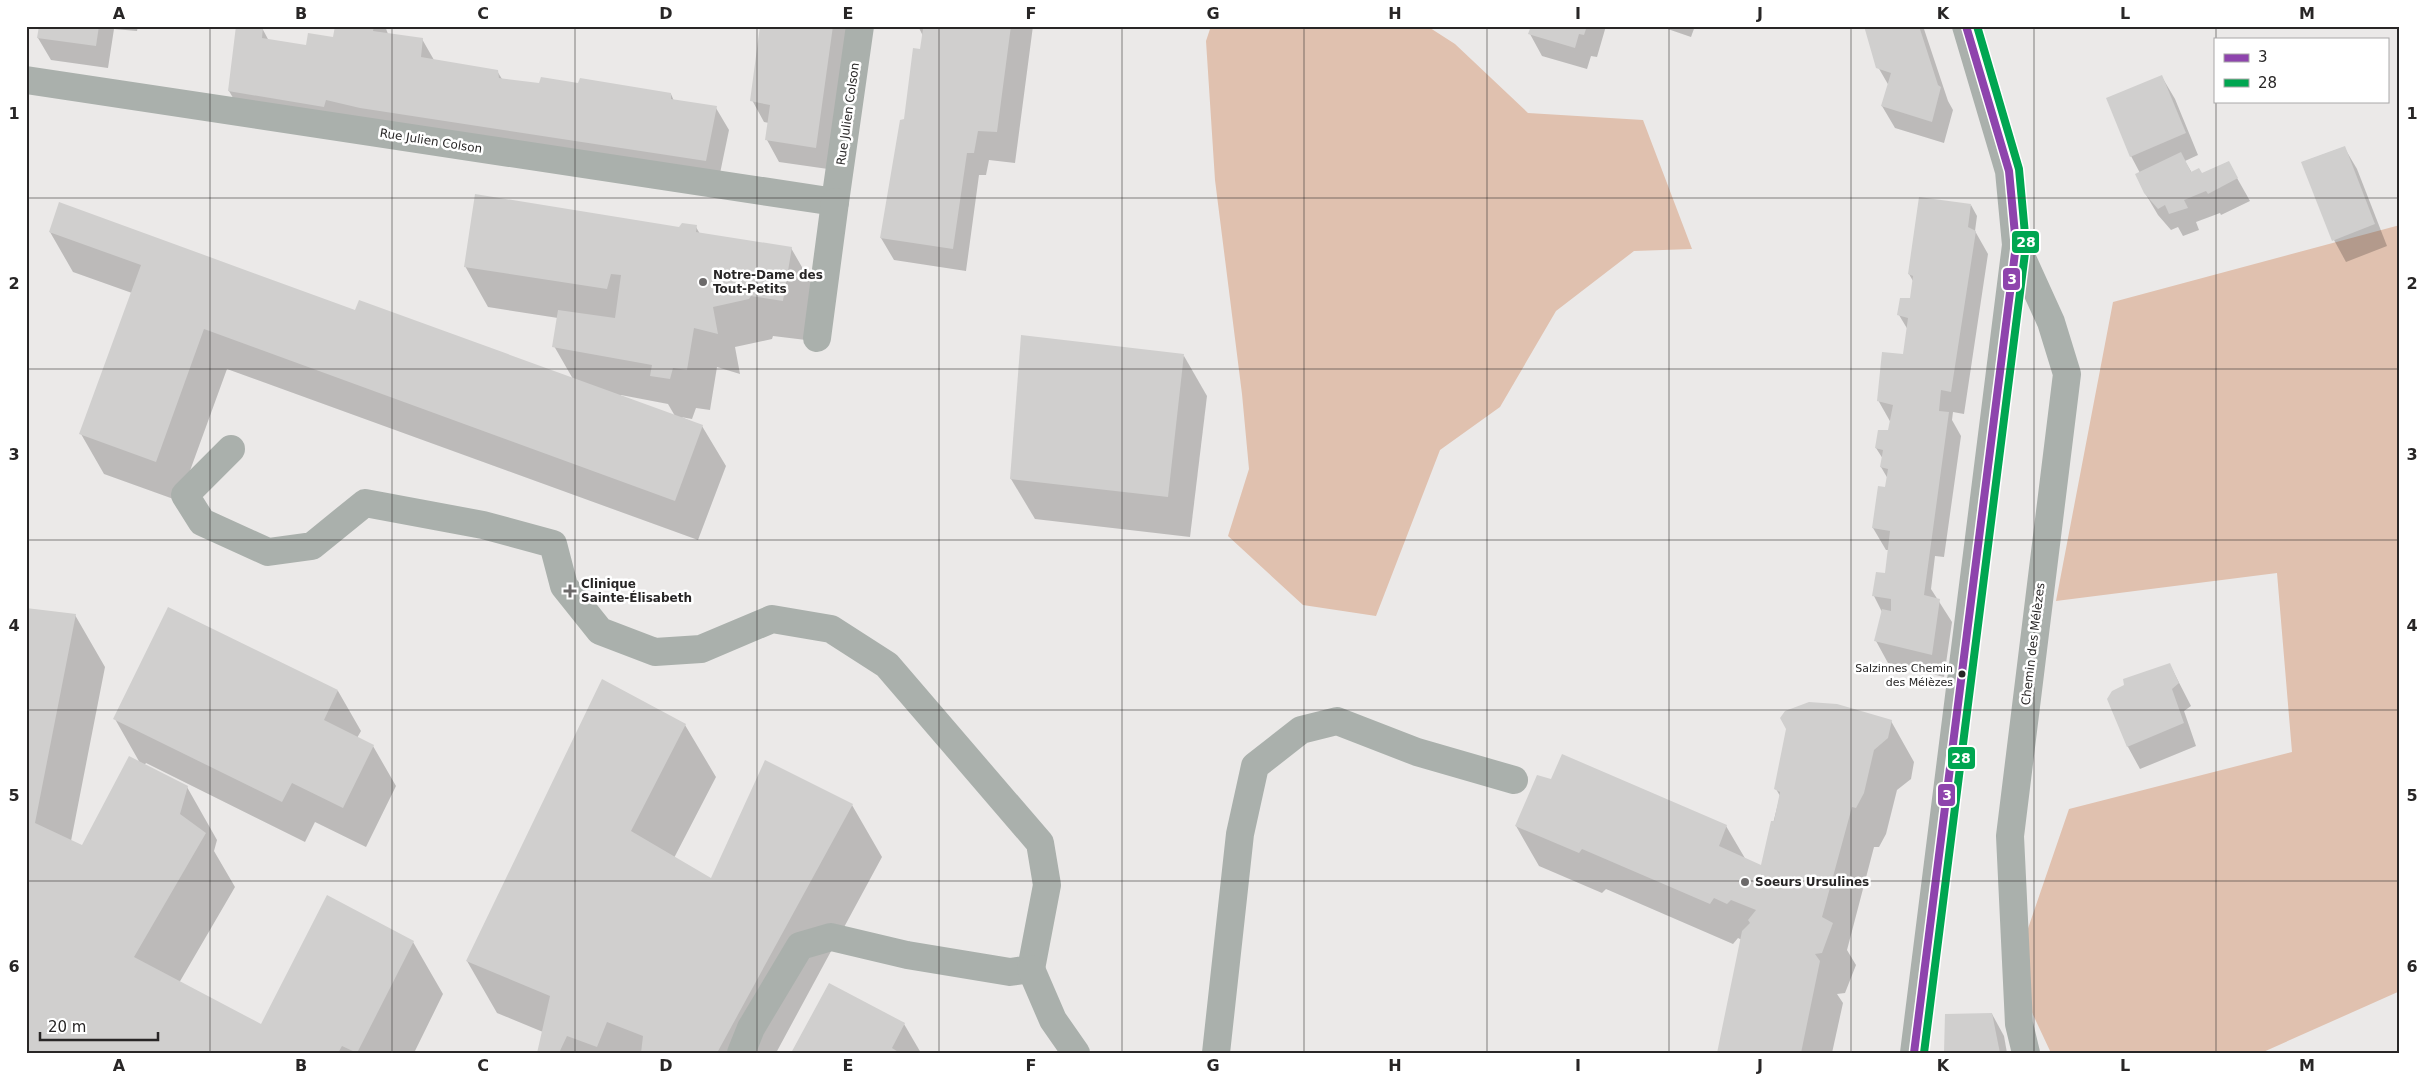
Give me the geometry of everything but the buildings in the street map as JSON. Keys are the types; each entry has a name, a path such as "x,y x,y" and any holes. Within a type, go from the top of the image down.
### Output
{"street":[{"name":"Rue Julien Colson","path":"817,338 860,26"},
{"path":"1914,1053 2016,244 2009,171 1966,26"},
{"name":"Rue Julien Colson","path":"26,80 835,202"},
{"name":"Chemin des Mélèzes","path":"2016,244 2051,322 2066,374 2010,836 2019,1024 2026,1053"},
{"path":"231,449 185,496 202,522 268,552 312,546 365,503 483,524 553,544 564,586 600,631 655,652 701,649 772,619 831,630 888,665 1040,843 1047,885 1031,969 1053,1020 1076,1053"},
{"path":"1216,1053 1240,834 1255,766 1301,730 1337,721 1417,752 1514,780"},
{"path":"740,1053 751,1028 800,946 831,937 907,955 1010,972 1031,969"}],"shaded area":[{"path":"1211,26 1427,26 1455,44 1528,113 1643,120 1692,249 1634,251 1556,311 1500,407 1440,450 1376,616 1303,605 1228,536 1249,469 1242,394 1215,180 1206,41"},
{"path":"2400,225 2400,991 2261,1053 2051,1053 2013,972 2069,809 2292,752 2277,573 2056,601 2113,302"}],"transit line":[{"name":"3","path":"1914,1053 2016,245 2009,171 1966,26"},
{"name":"28","path":"1924,1053 2026,245 2019,169 1977,26"}],"place":[{"name":"Notre-Dame des Tout-Petits","path":"703,282"},
{"name":"Clinique Sainte-Élisabeth","path":"570,591"},
{"name":"Salzinnes Chemin des Mélèzes","path":"1962,674"},
{"name":"Soeurs Ursulines","path":"1745,882"}]}
